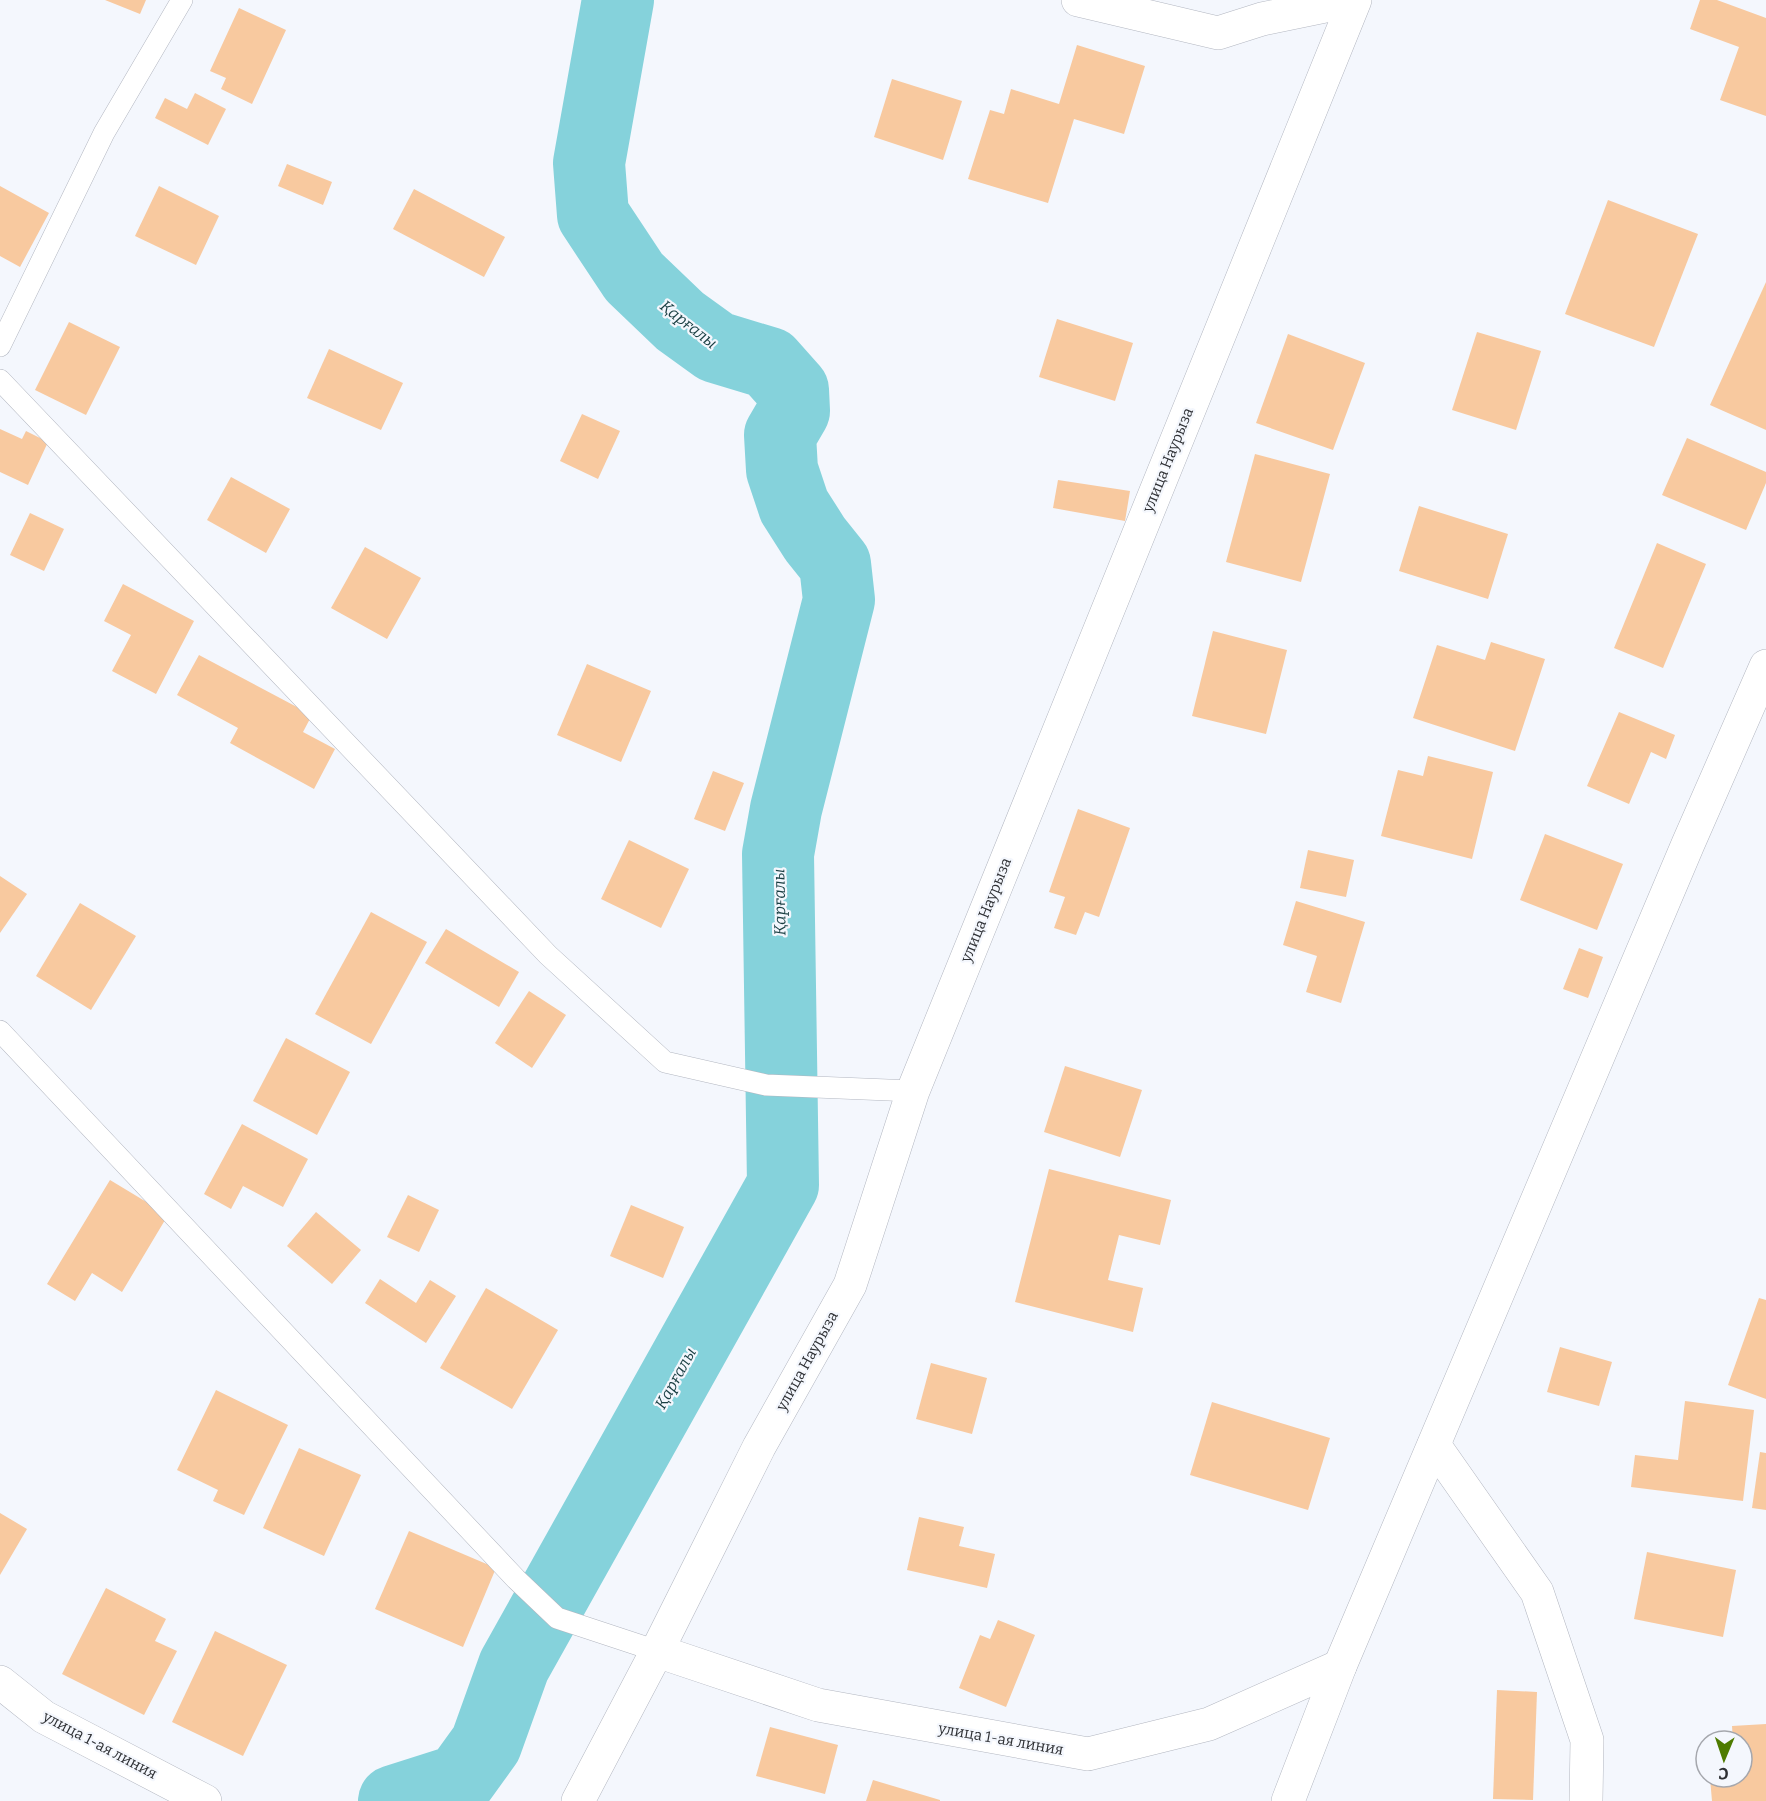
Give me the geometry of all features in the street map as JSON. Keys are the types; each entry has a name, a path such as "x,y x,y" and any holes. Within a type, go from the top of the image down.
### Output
{"street":[{"path":"1078,0 1218,33 1262,19 1355,0"},
{"name":"улица Наурыза","path":"578,1801 657,1651 759,1447 850,1285 913,1091 1355,0"},
{"path":"1288,1801 1340,1666 1766,666"},
{"path":"1434,1445 1537,1592 1587,1740 1586,1801"},
{"name":"улица 1-ая линия","path":"657,1651 818,1705 1089,1755 1209,1724 1340,1666"},
{"name":"улица 1-ая линия","path":"0,1682 44,1717 205,1801"}],"lane":[{"path":"0,346 104,133 182,0"},
{"path":"0,380 548,955 665,1062 766,1085 913,1091"},
{"path":"0,1031 516,1579 557,1618 657,1651"}],"building":[{"path":"105,0 146,0 140,14"},
{"path":"1700,0 1717,0 1766,18 1766,116 1720,100 1739,47 1690,29"},
{"path":"239,8 286,30 252,104 221,89 226,78 210,71"},
{"path":"1077,45 1145,66 1124,134 1074,119 1048,203 968,179 990,110 1004,114 1011,89 1059,104"},
{"path":"892,79 962,101 943,160 874,137"},
{"path":"195,93 226,109 208,145 155,118 165,98 187,109"},
{"path":"287,164 332,182 323,205 278,186"},
{"path":"0,186 49,213 20,267 0,256"},
{"path":"159,186 219,216 196,265 135,236"},
{"path":"414,189 505,237 484,277 393,229"},
{"path":"1608,200 1698,234 1654,347 1565,314"},
{"path":"1766,282 1766,430 1710,405"},
{"path":"1057,319 1133,343 1115,401 1039,377"},
{"path":"69,322 120,347 86,415 35,390"},
{"path":"1477,332 1541,351 1516,430 1452,410"},
{"path":"1288,334 1365,363 1333,450 1256,423"},
{"path":"329,349 403,383 381,430 307,398"},
{"path":"582,414 620,431 598,479 560,461"},
{"path":"0,429 22,439 26,431 48,442 28,485 0,472"},
{"path":"1687,438 1766,472 1766,483 1746,530 1662,495"},
{"path":"1255,454 1330,474 1301,582 1226,562"},
{"path":"231,477 290,509 266,553 207,520"},
{"path":"1058,480 1130,491 1125,521 1053,508"},
{"path":"1419,506 1508,534 1488,599 1399,571"},
{"path":"30,513 64,529 44,571 10,555"},
{"path":"1657,543 1706,564 1663,668 1614,648"},
{"path":"365,547 421,578 387,639 331,608"},
{"path":"123,584 194,621 156,694 112,671 131,635 104,621"},
{"path":"1213,631 1287,650 1266,734 1192,716"},
{"path":"1491,642 1545,659 1515,751 1413,718 1437,645 1485,660"},
{"path":"199,655 312,715 303,732 335,749 314,789 230,743 238,728 177,695"},
{"path":"587,664 651,691 621,762 557,735"},
{"path":"1619,712 1675,735 1666,759 1651,752 1629,804 1587,786"},
{"path":"1428,756 1493,772 1472,859 1381,836 1398,770 1423,776"},
{"path":"713,771 744,783 725,831 694,819"},
{"path":"1078,809 1130,828 1099,917 1085,912 1076,935 1054,928 1065,897 1049,892"},
{"path":"1545,834 1623,864 1597,930 1520,900"},
{"path":"629,840 689,869 661,928 601,899"},
{"path":"1308,850 1354,860 1346,897 1300,888"},
{"path":"0,876 27,894 0,933"},
{"path":"1296,901 1365,922 1341,1003 1306,992 1317,956 1283,945"},
{"path":"80,903 136,936 91,1010 36,976"},
{"path":"371,912 427,942 371,1044 315,1014"},
{"path":"446,929 519,972 499,1007 425,963"},
{"path":"1579,948 1603,957 1588,998 1563,989"},
{"path":"529,991 566,1015 532,1068 495,1043"},
{"path":"286,1038 350,1072 317,1135 253,1101"},
{"path":"1065,1066 1142,1090 1120,1157 1044,1132"},
{"path":"242,1124 308,1159 283,1207 243,1186 231,1209 204,1194"},
{"path":"1049,1169 1171,1200 1160,1245 1119,1235 1108,1280 1143,1288 1133,1332 1015,1302"},
{"path":"110,1180 168,1215 122,1292 92,1273 75,1301 47,1284"},
{"path":"408,1195 439,1210 419,1252 387,1237"},
{"path":"631,1205 684,1227 663,1278 610,1256"},
{"path":"316,1212 361,1250 332,1284 287,1246"},
{"path":"380,1279 416,1303 430,1280 456,1296 426,1343 365,1303"},
{"path":"486,1288 558,1330 512,1409 440,1368"},
{"path":"1759,1298 1766,1300 1766,1399 1728,1385"},
{"path":"1560,1347 1612,1362 1599,1406 1547,1392"},
{"path":"931,1363 987,1378 972,1434 916,1419"},
{"path":"216,1390 288,1425 244,1515 213,1501 218,1490 177,1470"},
{"path":"1685,1401 1754,1410 1743,1501 1631,1487 1635,1455 1678,1460"},
{"path":"1212,1402 1330,1438 1308,1510 1190,1475"},
{"path":"299,1448 361,1475 324,1556 263,1528"},
{"path":"1760,1452 1766,1453 1766,1510 1752,1508"},
{"path":"0,1513 27,1529 0,1575"},
{"path":"919,1517 964,1527 959,1546 995,1554 987,1588 907,1570"},
{"path":"409,1531 496,1568 463,1647 375,1609"},
{"path":"1647,1552 1736,1570 1723,1637 1634,1619"},
{"path":"106,1588 166,1619 155,1641 177,1651 144,1715 62,1674"},
{"path":"998,1620 1035,1635 1006,1707 959,1688 980,1635 990,1639"},
{"path":"215,1631 287,1665 243,1756 172,1722"},
{"path":"1497,1690 1537,1692 1533,1800 1493,1799"},
{"path":"1766,1724 1766,1801 1712,1801 1711,1789 1754,1789 1754,1729 1732,1729 1732,1726"},
{"path":"770,1727 838,1745 825,1794 756,1776"},
{"path":"873,1780 940,1800 940,1801 866,1801"}],"waterway":[{"name":"Қарғалы","path":"394,1801 460,1780 486,1744 514,1666 783,1185 778,854 786,809 839,600 835,564 815,539 794,506 782,470 780,435 794,411 793,390 769,363 716,347 680,321 634,277 593,215 589,163 618,0"}]}
